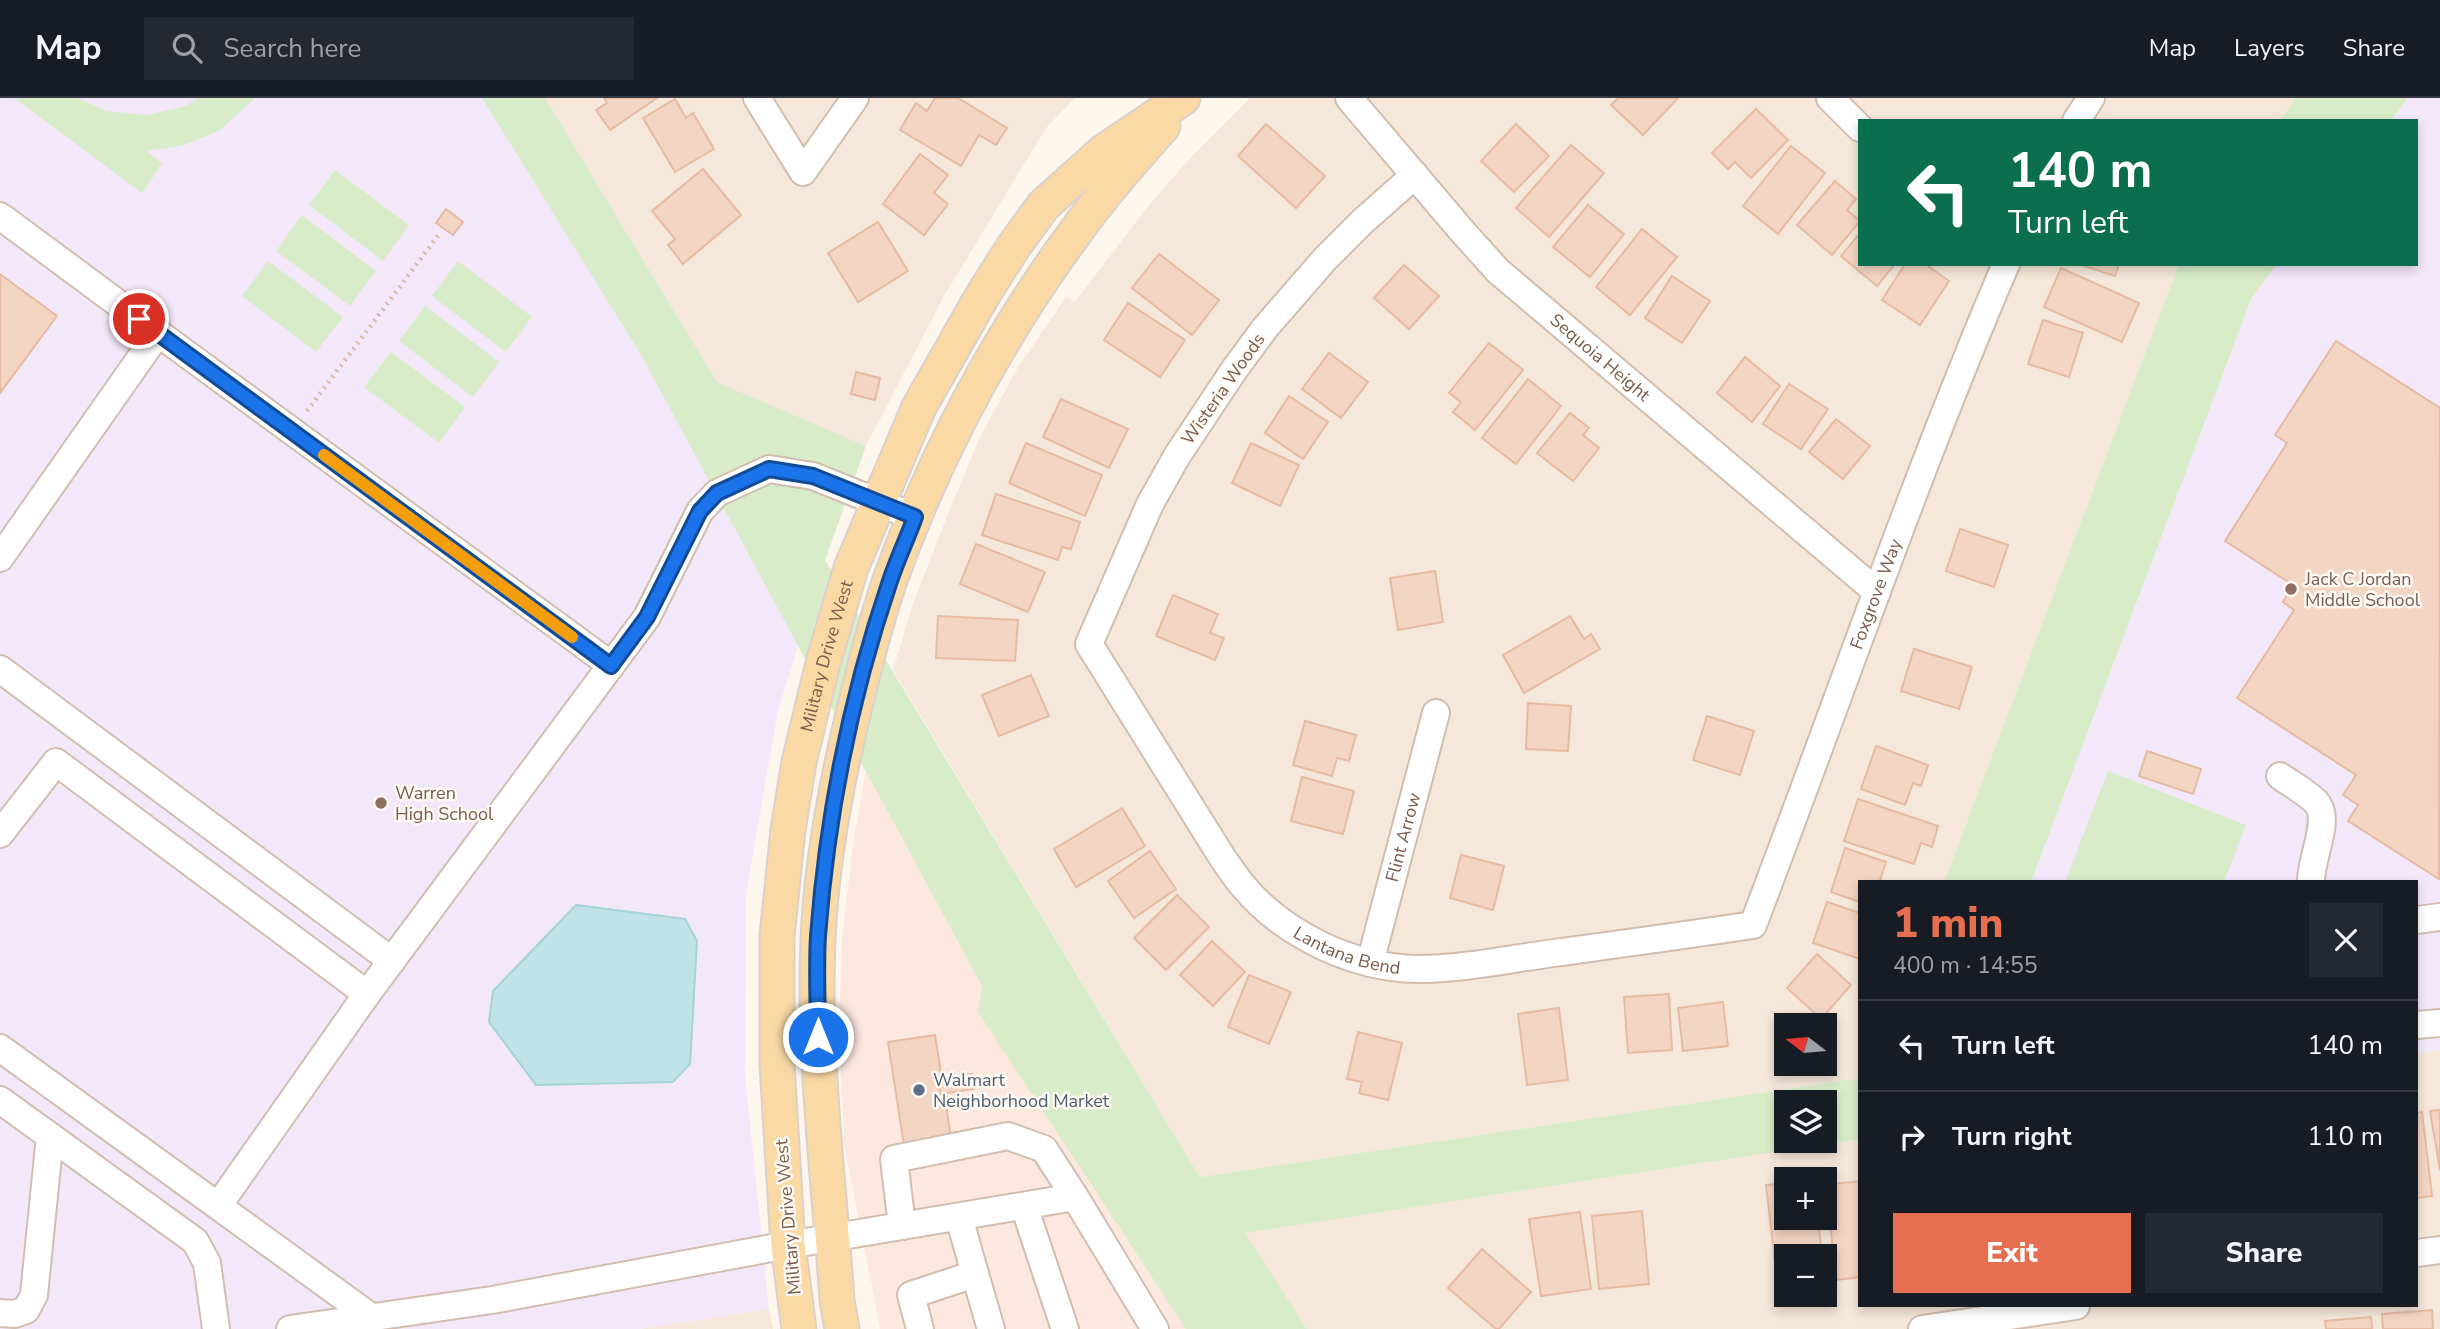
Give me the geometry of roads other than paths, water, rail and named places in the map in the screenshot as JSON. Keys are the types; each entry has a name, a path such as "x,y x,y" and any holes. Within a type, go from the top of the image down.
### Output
{"main road":[{"name":"Military Drive West","path":"799,1329 788,1245 777,1064 777,936 788,830 799,762 823,663 851,568 877,501 919,407 984,293 1043,206 1103,152 1185,98"},
{"name":"Military Drive West","path":"842,1329 837,1300 818,1062 818,938 829,835 840,771 863,674 890,581 915,517 957,425 1020,315 1076,231 1185,98"}],"street":[{"path":"757,98 803,172 855,98"},
{"name":"Sequoia Height","path":"1349,98 1498,271 1877,592"},
{"path":"1830,98 1858,126"},
{"path":"2078,119 2091,98"},
{"name":"Wisteria Woods","path":"1089,644 1150,504 1177,456 1234,370 1265,328 1325,259 1415,175"},
{"path":"0,216 611,666"},
{"name":"Foxgrove Way","path":"1753,925 1877,592 2005,266"},
{"path":"0,558 158,333"},
{"path":"218,1206 367,994 647,617 700,511 717,493 769,469 813,476 915,517"},
{"name":"Lantana Bend","path":"1089,644 1244,888 1298,933 1324,947 1370,963 1418,969 1462,966 1753,925"},
{"path":"0,669 392,961"},
{"name":"Flint Arrow","path":"1370,963 1436,713"},
{"path":"0,834 55,762 367,994"},
{"path":"2280,776 2318,804 2324,820 2313,858 2311,880"},
{"path":"2418,920 2440,917"},
{"path":"2418,1025 2440,1023"},
{"path":"0,1048 371,1317"},
{"path":"0,1100 195,1241 207,1263 216,1329"},
{"path":"0,1313 15,1314 26,1310 34,1295 50,1136"},
{"path":"901,1226 894,1159 1008,1136 1044,1149 1155,1329"},
{"path":"290,1329 492,1300 788,1245 1075,1197"},
{"path":"1024,1206 1065,1329"},
{"path":"959,1217 991,1329"},
{"path":"2418,1253 2440,1250"},
{"path":"920,1329 911,1295 975,1274"},
{"path":"1922,1329 2069,1307"}],"water":[{"path":"576,905 685,919 697,941 690,1064 673,1082 536,1085 489,1022 493,991"}],"place":[{"name":"Jack C Jordan Middle School","path":"2291,589"},
{"name":"Warren High School","path":"381,803"},
{"name":"Walmart Neighborhood Market","path":"919,1090"}]}
